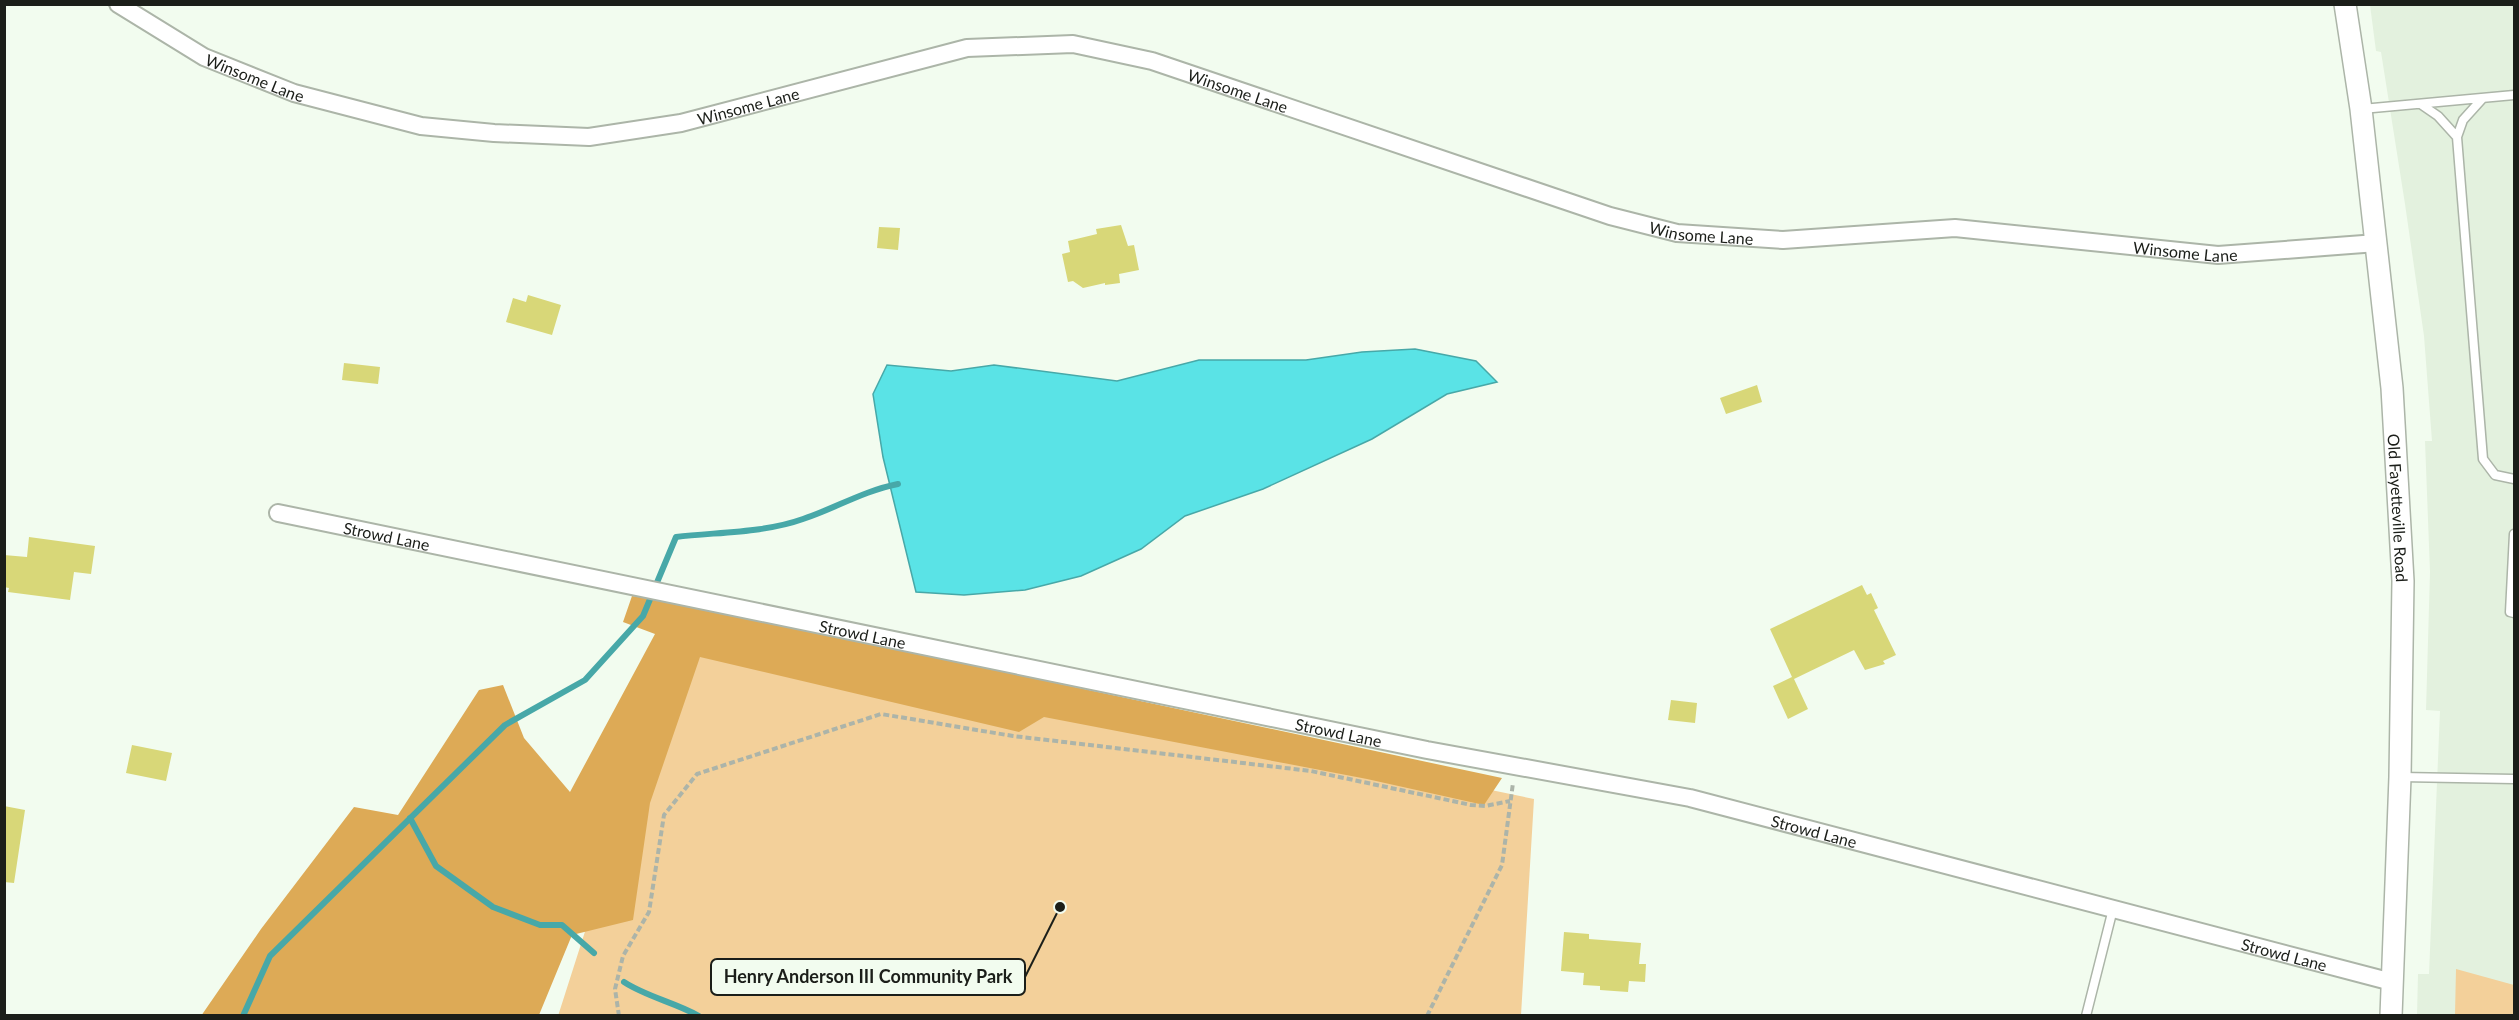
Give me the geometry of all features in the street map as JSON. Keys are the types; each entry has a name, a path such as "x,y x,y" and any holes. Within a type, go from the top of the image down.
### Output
{"street":[{"name":"Winsome Lane","path":"118,4 204,57 294,93 421,126 484,132 589,137 681,123 966,48 1073,44 1152,61 1610,216 1677,233 1783,240 1954,228 2218,255 2377,243"},
{"name":"Old Fayetteville Road","path":"2345,4 2361,109 2392,388 2403,581 2400,777 2391,1016"},
{"name":"Strowd Lane","path":"278,513 1517,766 1690,798 2392,982"}],"lane":[{"path":"2361,109 2514,95"},
{"path":"2482,98 2463,120 2457,137 2483,459 2495,475 2514,479"},
{"path":"2422,105 2438,116 2457,137"},
{"path":"2514,534 2510,612 2514,613"},
{"path":"2400,777 2514,779"},
{"path":"2086,1016 2113,909"}],"path":[{"path":"619,1016 615,989 622,956 649,912 664,815 697,774 881,714 1013,736 1311,771 1471,806 1485,806 1509,801"},
{"path":"1427,1016 1502,865 1509,801 1517,766"}],"shaded area":[{"path":"2370,5 2514,5 2514,1015 2417,1015 2418,974 2429,974 2440,711 2426,710 2430,572 2425,441 2432,441 2424,336 2381,52 2376,51"},
{"path":"632,596 671,601 1502,778 1484,805 1367,779 1044,717 1019,732 700,657 650,803 633,920 572,935 539,1015 201,1016 261,929 354,807 398,815 479,690 503,685 524,738 570,792 655,634 623,622"},
{"path":"684,622 1534,799 1521,1015 558,1016"},
{"path":"2456,969 2514,985 2514,1015 2455,1015"}],"water":[{"path":"1415,349 1476,361 1497,382 1447,394 1372,439 1263,489 1185,516 1141,549 1081,576 1025,590 964,595 916,592 883,457 873,394 887,365 951,371 994,365 1117,381 1199,360 1306,360 1362,352"}],"building":[{"path":"1121,225 1128,246 1134,245 1139,270 1119,274 1120,283 1105,285 1105,283 1083,288 1073,281 1068,282 1062,254 1070,252 1068,241 1097,234 1096,229"},
{"path":"879,227 900,228 898,250 877,248"},
{"path":"528,295 561,305 552,335 506,322 513,298 526,302"},
{"path":"344,363 380,367 378,384 342,380"},
{"path":"1757,385 1762,402 1726,414 1720,398"},
{"path":"29,537 95,546 91,574 74,572 70,600 8,592 9,588 4,587 4,555 27,557"},
{"path":"1862,585 1867,595 1871,593 1878,608 1874,610 1896,655 1883,661 1885,664 1865,670 1854,650 1794,679 1808,709 1788,719 1773,686 1792,677 1770,629"},
{"path":"1671,700 1697,703 1695,723 1668,720"},
{"path":"132,745 172,753 166,781 126,773"},
{"path":"4,806 25,810 14,883 4,882"},
{"path":"1564,932 1589,934 1589,939 1641,943 1639,964 1646,964 1645,982 1629,981 1628,992 1600,990 1600,986 1583,985 1584,973 1561,971"}],"waterway":[{"path":"243,1016 270,956 505,725 585,680 643,616 676,537 756,530 788,524 873,491 898,484"},
{"path":"410,818 436,866 493,907 540,925 562,925 594,953"},
{"path":"624,982 699,1016"}],"place":[{"name":"Henry Anderson III Community Park","path":"1060,907"}]}
